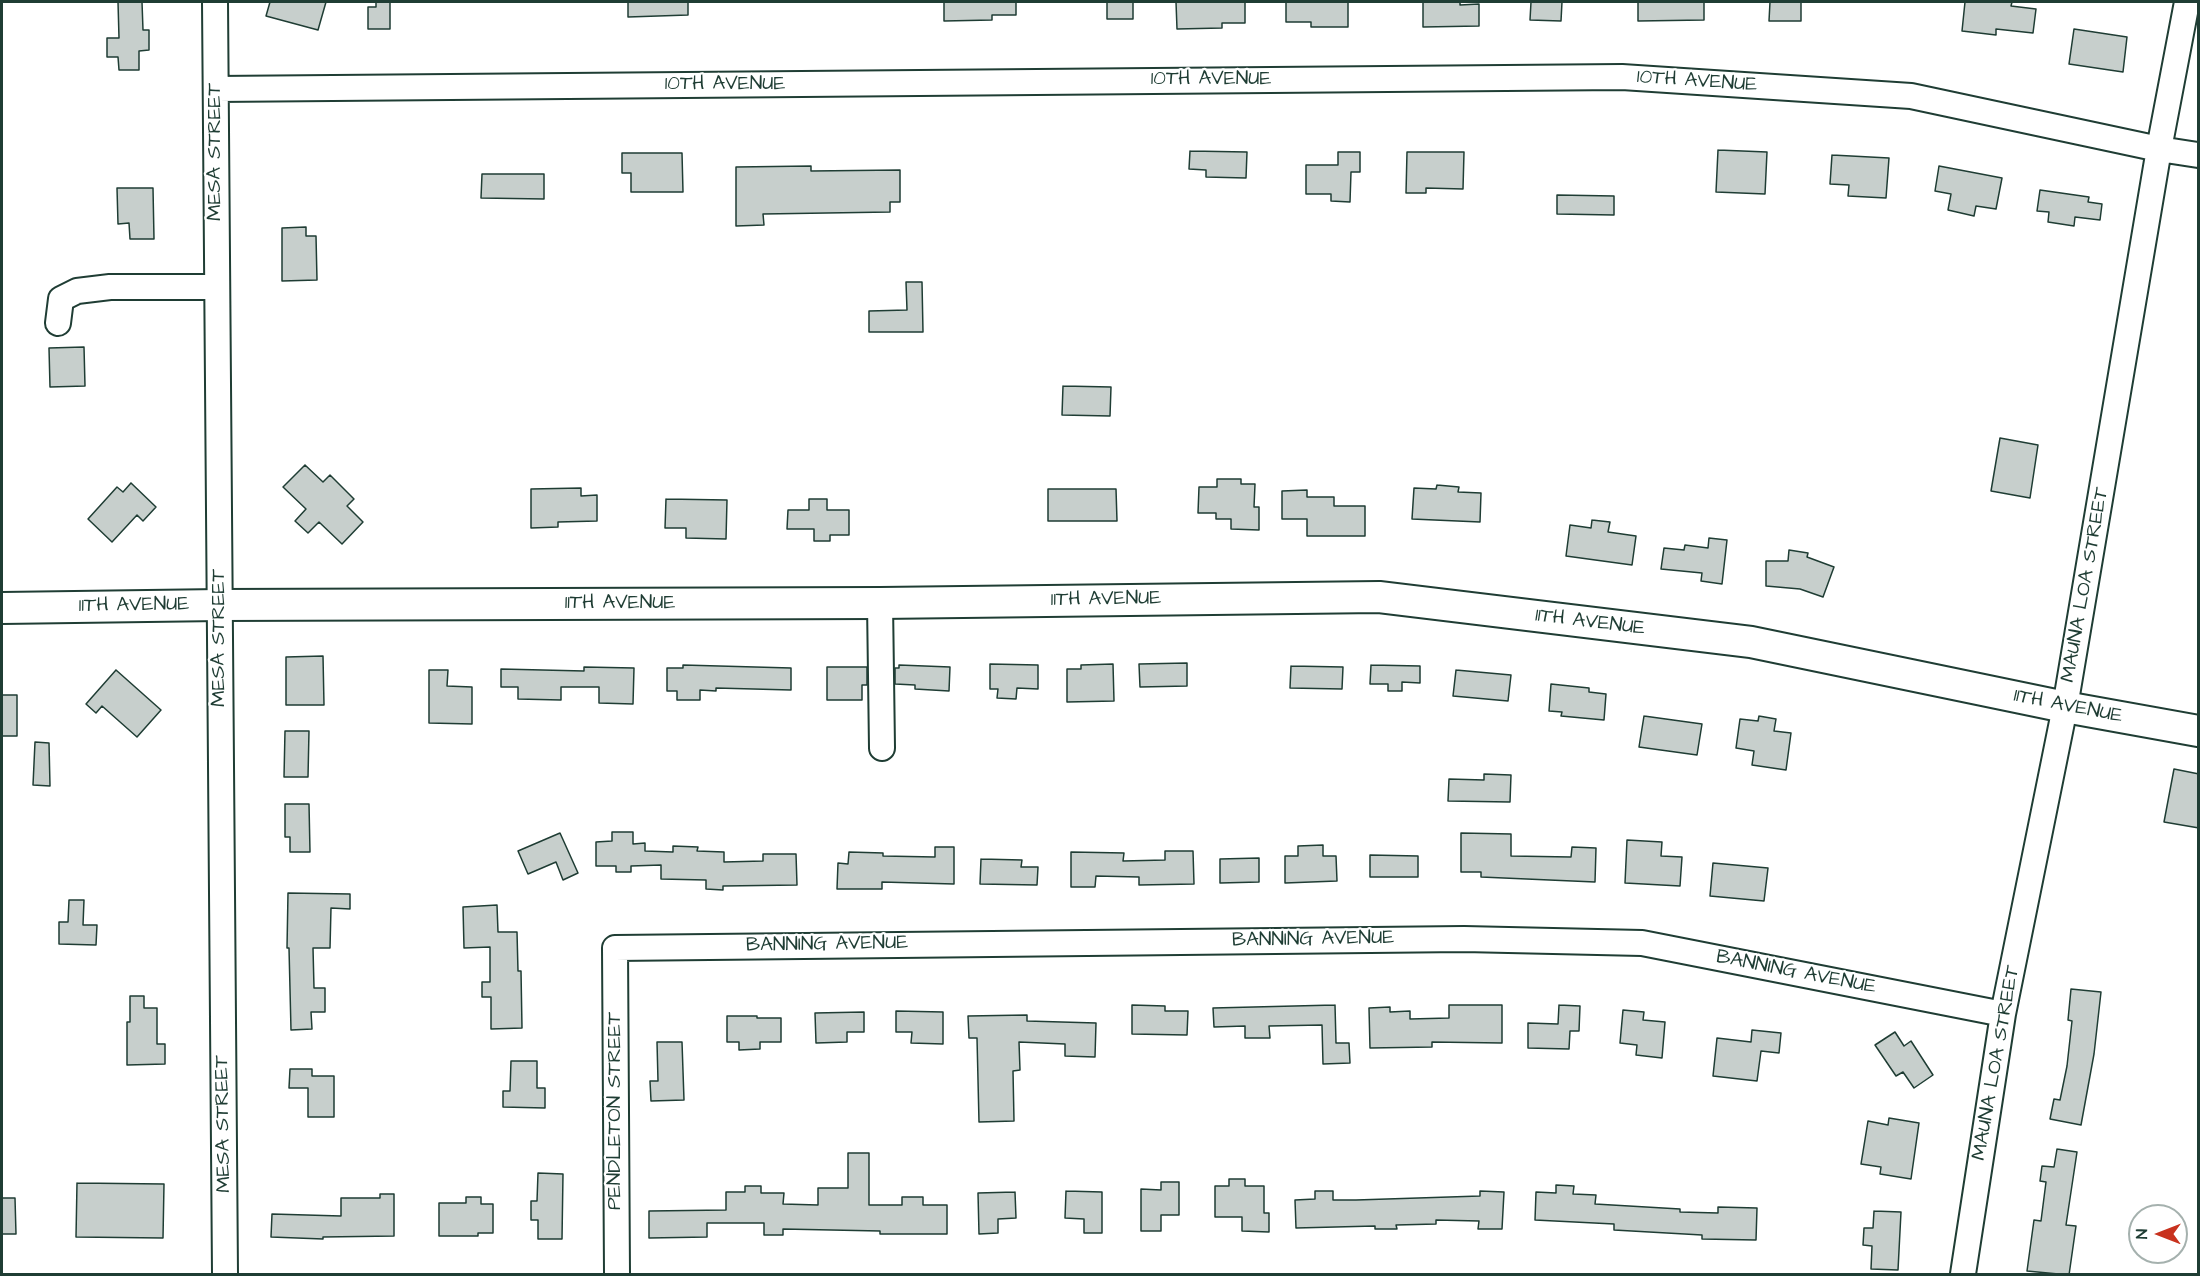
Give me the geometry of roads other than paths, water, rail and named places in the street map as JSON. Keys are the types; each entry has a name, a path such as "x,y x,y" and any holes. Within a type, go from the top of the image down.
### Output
{"main road":[{"name":"11TH AVENUE","path":"2,608 880,603 1379,597 1751,642 2065,707 2199,731"}],"street":[{"name":"MESA STREET","path":"215,2 225,1275"},
{"name":"MAUNA LOA STREET","path":"1963,1275 2003,1014 2065,707 2159,149 2187,2"},
{"name":"10TH AVENUE","path":"216,89 1622,77 1911,96 2159,149 2199,155"},
{"path":"58,323 61,299 77,291 110,287 216,287"},
{"path":"880,603 882,748"},
{"name":"BANNING AVENUE","path":"615,948 1452,939 1642,944 2003,1014"},
{"name":"PENDLETON STREET","path":"615,948 617,1275"}]}
